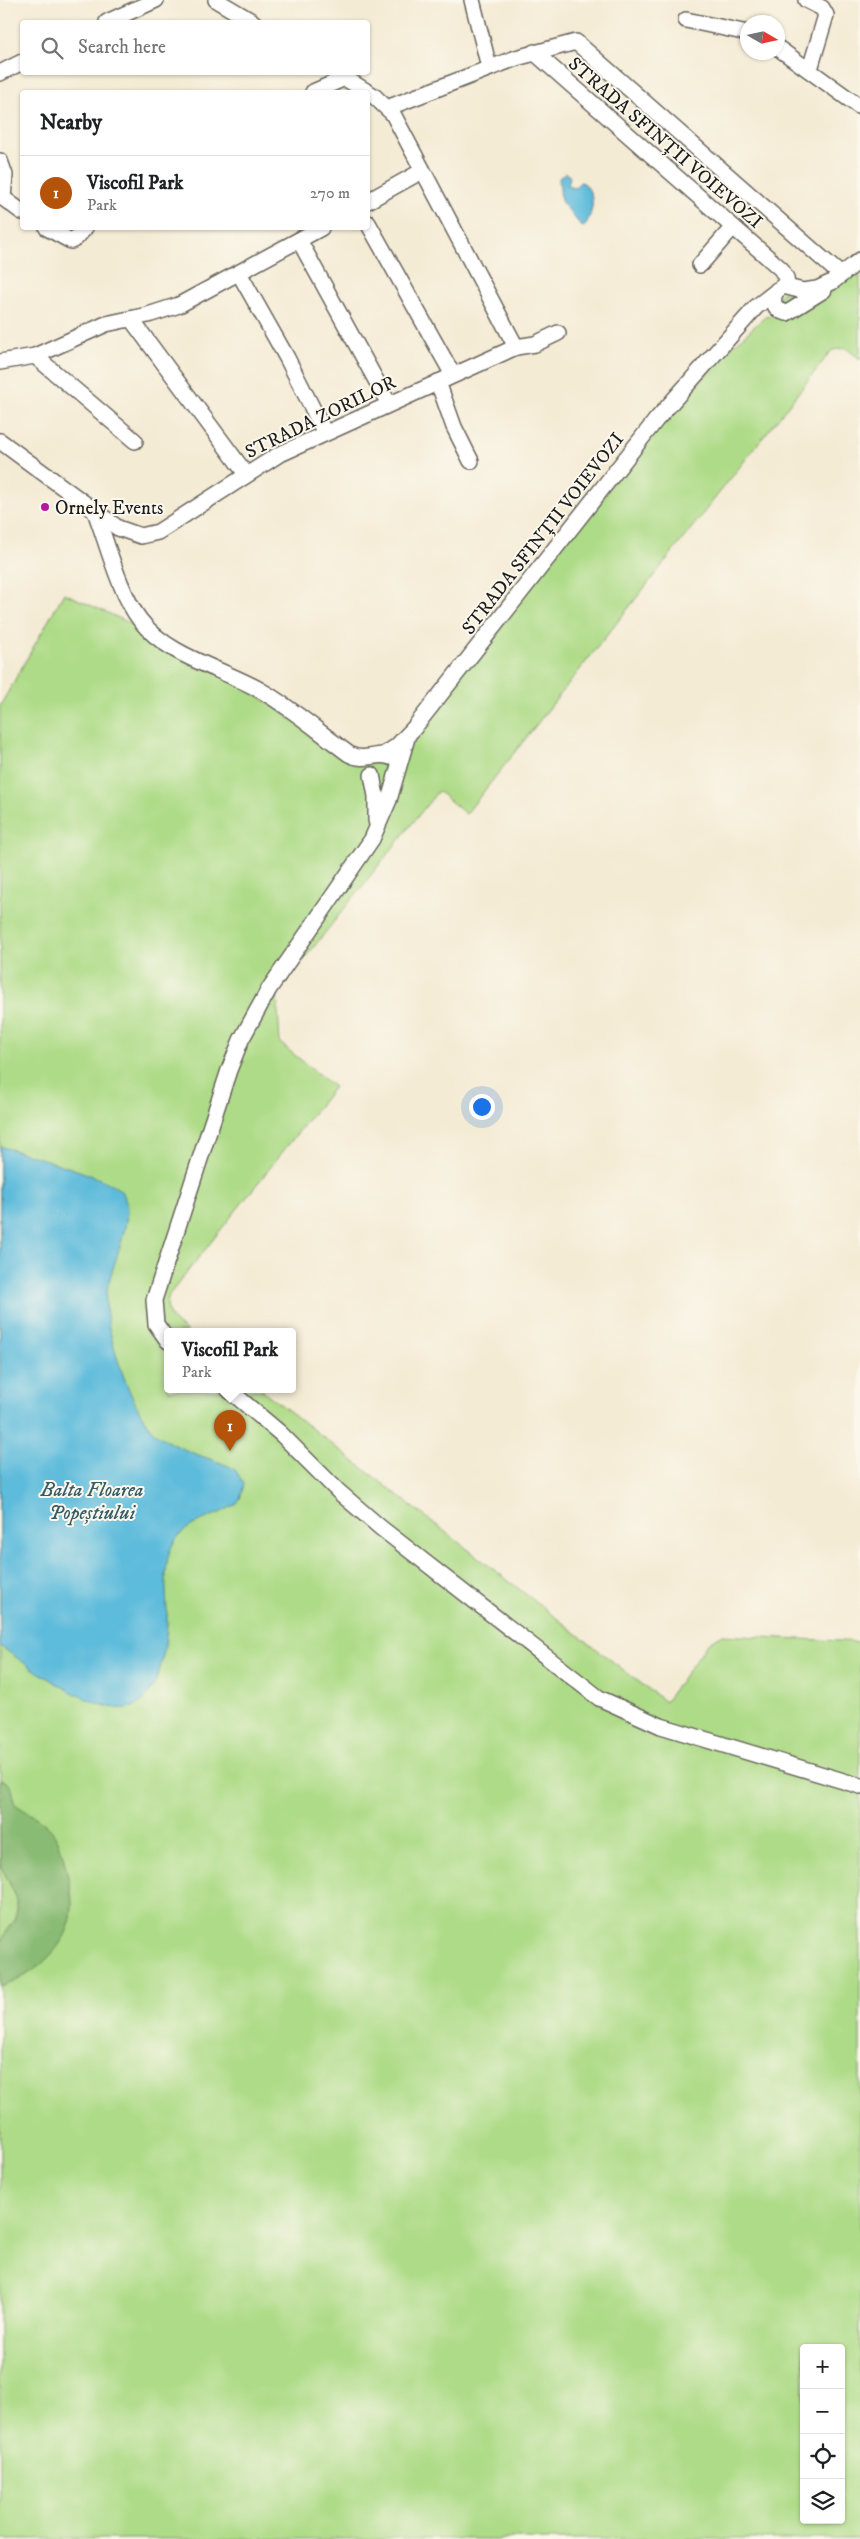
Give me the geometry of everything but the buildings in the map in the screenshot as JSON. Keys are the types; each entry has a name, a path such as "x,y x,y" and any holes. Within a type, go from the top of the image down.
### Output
{"street":[{"path":"111,20 156,0"},
{"path":"216,0 250,20"},
{"path":"388,108 489,67 472,0"},
{"path":"806,0 822,8 826,15 810,69"},
{"path":"686,20 740,31"},
{"name":"STRADA SFINȚII VOIEVOZI","path":"489,67 534,52 576,42 839,277"},
{"name":"STRADA SFINȚII VOIEVOZI","path":"380,756 396,747 408,734 651,426 763,300 786,288 786,278 781,269 534,52"},
{"path":"785,53 860,107"},
{"path":"0,73 20,63"},
{"path":"316,90 340,75 362,90"},
{"path":"370,96 388,108 397,122 516,347"},
{"path":"0,161 4,175 3,198 20,211"},
{"path":"370,200 422,171"},
{"path":"700,265 733,227"},
{"path":"370,228 453,375"},
{"path":"50,230 66,239 80,233"},
{"path":"0,362 35,356 106,324 179,305 318,230"},
{"path":"300,240 388,404"},
{"path":"839,277 814,290 786,288 773,301 779,311 787,313 820,294 860,260"},
{"path":"240,273 287,358 325,433"},
{"path":"786,288 800,300 797,308"},
{"name":"STRADA SFINȚII VOIEVOZI","path":"732,333 750,321 779,311"},
{"path":"131,319 246,474"},
{"name":"STRADA ZORILOR","path":"0,441 95,512 126,532 147,536 175,523 246,474 278,455 516,347 535,344 558,333"},
{"path":"35,356 135,441"},
{"path":"438,382 454,427 470,462"},
{"path":"95,512 129,601 138,618 148,630 179,651 272,697 349,754 378,780 387,781 396,769"},
{"path":"164,1335 156,1324 154,1300 235,1054 269,988 357,864 376,830 389,800 396,769 408,734"},
{"path":"349,754 362,759 380,756 390,757 396,769"},
{"path":"376,830 376,796 371,763 380,756"},
{"path":"233,1393 270,1424 339,1492 381,1528 599,1698 634,1715 680,1732 860,1786"}],"green space":[{"path":"860,266 860,359 846,348 832,350 466,814 438,791 277,993 280,1043 334,1087 169,1295 167,1302 168,1312 183,1328 164,1328 164,1393 266,1393 665,1702 708,1643 721,1635 860,1642 860,2539 0,2539 0,706 64,593 134,625 149,639 230,679 296,720 366,755 395,743 666,418 729,349 765,317 778,314"},
{"path":"782,292 794,295 795,301 783,307 779,296"},
{"path":"0,1779 8,1783 12,1788 14,1803 43,1822 57,1838 69,1881 72,1905 71,1918 67,1930 54,1952 34,1970 0,1987 0,1941 14,1921 17,1899 0,1864"}],"water":[{"path":"566,172 570,177 568,186 575,188 580,182 584,183 591,194 592,209 585,226 582,227 561,201 559,178"},
{"name":"Balta Floarea Popeștiului","path":"0,1146 83,1172 113,1185 121,1191 126,1200 127,1213 125,1227 108,1286 106,1311 109,1329 130,1392 139,1411 149,1426 159,1436 184,1449 229,1466 236,1471 244,1484 240,1499 236,1504 185,1530 173,1544 169,1553 166,1572 167,1623 163,1658 155,1683 149,1694 132,1707 118,1708 102,1705 83,1698 45,1677 0,1646"}],"place":[{"name":"Ornely Events","path":"45,507"},
{"name":"Viscofil Park","path":"230,1451"}]}
